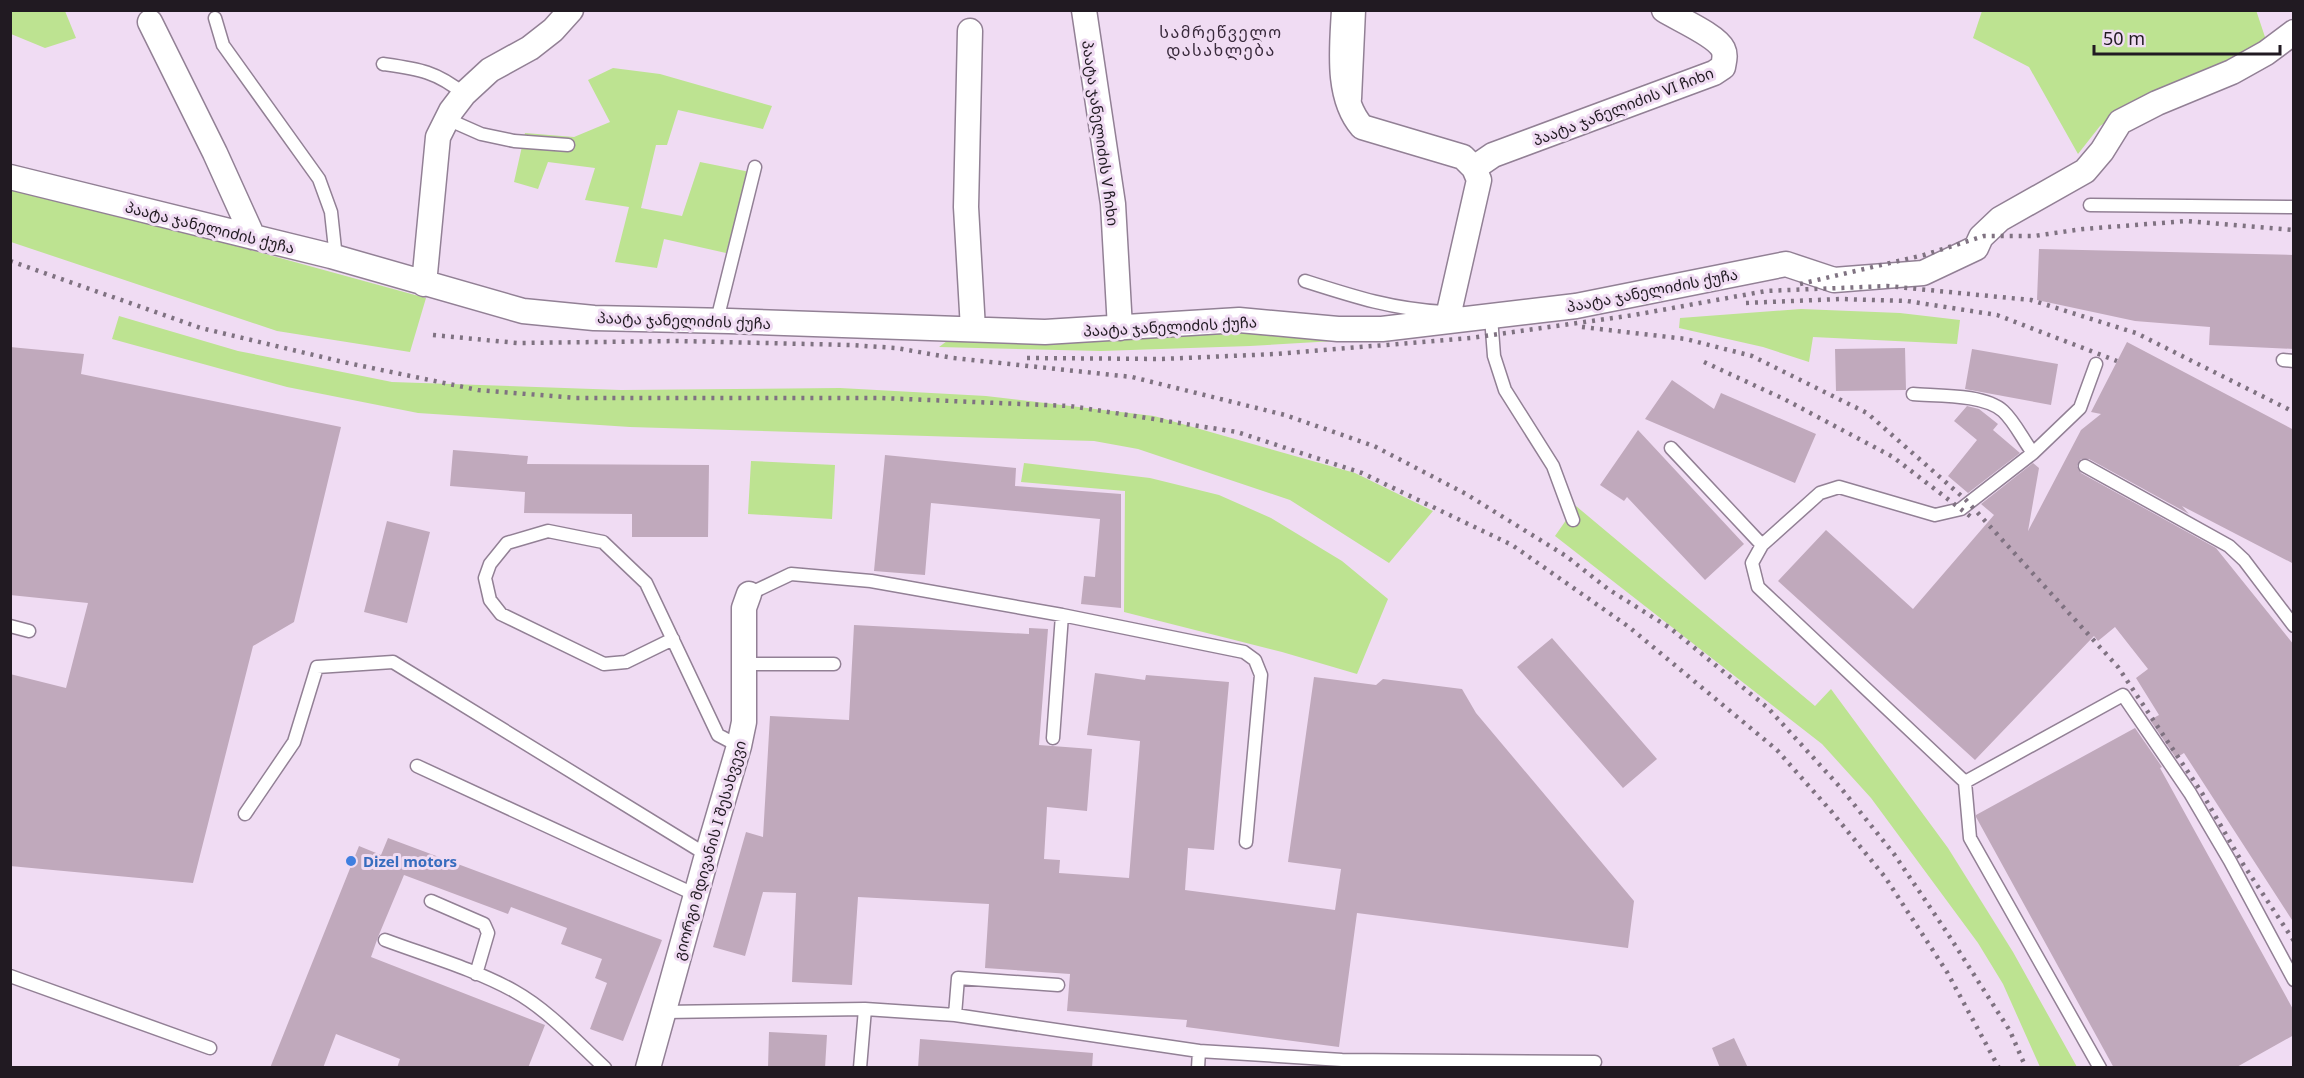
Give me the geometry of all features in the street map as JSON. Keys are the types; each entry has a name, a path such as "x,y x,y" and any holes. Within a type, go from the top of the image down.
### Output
{"street":[{"path":"424,284 438,137 447,119 464,94 490,70 538,42 553,30 571,10"},
{"name":"პაატა ჯანელიძის V ჩიხი","path":"1084,10 1113,204 1120,328"},
{"path":"1344,10 1342,73 1352,116 1362,127 1463,157 1474,168 1479,180 1448,317"},
{"name":"პაატა ჯანელიძის VI ჩიხი","path":"1474,168 1493,155 1714,73 1723,67 1725,59 1723,49 1715,40 1664,10"},
{"path":"146,16 215,153 253,237"},
{"path":"970,31 966,207 973,329"},
{"name":"პაატა ჯანელიძის ქუჩა","path":"10,177 331,256 523,311 594,318 717,320 1045,333 1239,320 1382,329 1448,317 1491,317 1576,306 1786,264 1834,280 1923,273 1976,248 1981,237 2000,219 2085,171 2102,151 2120,122 2157,103 2232,72 2294,32"},
{"name":"გიორგი მდივანის I შესახვევი","path":"648,1068 740,746 744,723 744,608 749,594"}],"lane":[{"path":"1350,105 1356,99 1359,10"},
{"path":"215,18 223,45 318,179 331,212 335,249 331,256"},
{"path":"382,64 418,69 446,79 464,94"},
{"path":"447,119 481,134 514,141 568,145"},
{"path":"717,320 755,167"},
{"path":"2090,205 2294,207"},
{"path":"1305,281 1370,302 1448,317"},
{"path":"1491,317 1494,356 1504,390 1553,466 1573,520"},
{"path":"2096,364 2080,408 2033,453 1961,509 1935,515 1839,487 1820,493 1762,545 1752,562 1758,587 1965,782 1970,838 2100,1068"},
{"path":"1913,393 1991,403 2003,412 2033,453"},
{"path":"1671,448 1762,545"},
{"path":"2085,466 2229,546 2244,560 2294,626"},
{"path":"672,639 626,662 604,664 501,614 490,600 487,589 485,579 490,564 507,543 548,531 603,542 646,583 718,735 740,746"},
{"path":"749,594 791,573 871,581 1062,615 1244,652 1255,660 1261,675 1246,842"},
{"path":"1053,738 1062,615"},
{"path":"10,626 28,631"},
{"path":"245,814 294,742 317,667 393,663 707,855"},
{"path":"744,664 834,664"},
{"path":"1965,782 2123,695 2190,794 2230,861 2294,980"},
{"path":"417,766 696,894"},
{"path":"431,901 484,924 487,928 488,933 476,974"},
{"path":"385,940 513,990 536,1005 605,1068"},
{"path":"10,976 210,1048"},
{"path":"955,1015 958,978 1058,985"},
{"path":"861,1068 865,1009"},
{"path":"664,1012 865,1009 955,1015 1199,1052 1342,1060 1595,1062"},
{"path":"1198,1068 1199,1052"}],"green space":[{"path":"2256,10 2269,49 2135,104 2100,126 2078,154 2029,67 1973,38 1982,11"},
{"path":"10,11 65,11 76,38 45,48 11,34"},
{"path":"613,68 660,74 772,106 763,129 678,110 667,145 656,145 641,208 682,216 700,162 750,172 726,253 664,239 657,268 615,262 629,207 585,200 595,168 548,162 538,189 514,182 525,133 574,137 610,122 588,80"},
{"path":"10,184 426,298 410,352 277,331 11,242"},
{"path":"1801,309 1900,313 1960,320 1957,344 1813,337 1809,362 1763,347 1679,328 1680,318"},
{"path":"119,316 238,351 392,382 621,390 840,388 986,396 1154,416 1355,473 1433,511 1389,563 1290,500 1138,449 1094,441 630,427 418,413 287,387 112,339"},
{"path":"1255,328 1387,338 1101,351 939,347 947,341 1095,338"},
{"path":"751,461 835,465 832,519 748,514"},
{"path":"1024,463 1150,478 1219,495 1271,518 1342,561 1388,599 1357,674 1282,652 1124,612 1125,491 1021,482"},
{"path":"1576,506 1815,706 1831,689 1948,848 2013,952 2077,1067 2040,1067 2003,984 1978,943 1871,798 1822,744 1555,536"}],"building":[{"path":"2039,249 2294,255 2294,349 2209,345 2210,327 2135,321 2037,300"},
{"path":"2127,342 2294,430 2294,564 2182,506 2189,514 2089,459 2081,459 2077,466 2081,473 2216,548 2294,645 2294,923 2184,753 2176,758 2150,720 2159,715 2136,678 2148,669 2115,627 2098,641 2094,636 1975,760 1778,581 1826,530 1913,609 1994,515 1981,504 2033,463 2039,468 2028,531 2081,430 2101,414 2091,412"},
{"path":"10,347 84,354 81,374 341,427 294,622 253,646 193,883 10,866 10,674 66,688 88,603 10,595"},
{"path":"1905,348 1906,390 1836,391 1835,349"},
{"path":"1972,349 2058,364 2051,405 1965,389"},
{"path":"1672,380 1714,409 1721,393 1816,434 1795,483 1645,419"},
{"path":"1967,406 1979,409 1998,424 1993,430 2020,453 1968,493 1948,476 1977,440 1954,421"},
{"path":"1638,430 1744,544 1705,580 1627,497 1624,501 1600,485"},
{"path":"453,450 528,456 527,464 709,465 708,537 632,537 632,514 524,513 525,492 450,486"},
{"path":"885,455 1016,468 1015,486 1121,494 1121,608 1081,604 1084,576 1095,577 1100,519 931,503 925,575 874,571"},
{"path":"387,521 430,532 407,623 364,612"},
{"path":"854,625 1029,634 1029,628 1048,629 1039,745 1092,749 1087,811 1047,807 1044,859 1060,860 1059,873 1129,878 1140,741 1087,735 1095,673 1145,680 1146,675 1229,682 1214,850 1188,848 1185,890 1335,910 1341,869 1288,862 1314,677 1376,685 1383,679 1462,689 1476,713 1634,901 1628,948 1357,913 1339,1047 1186,1027 1187,1020 1067,1011 1070,974 985,968 989,904 858,897 852,985 792,982 796,893 763,892 745,956 713,947 746,832 763,837 770,716 849,720"},
{"path":"1552,638 1657,759 1623,788 1517,667"},
{"path":"2135,728 2162,767 2160,768 2294,1011 2294,1035 2235,1068 2114,1068 1976,817"},
{"path":"388,838 662,940 623,1041 590,1029 607,983 595,978 602,959 561,944 567,928 511,907 508,914 404,875 371,957 545,1025 528,1068 397,1068 400,1059 336,1034 323,1068 270,1068 359,846 381,855"},
{"path":"769,1032 827,1035 825,1068 768,1068"},
{"path":"1734,1038 1748,1068 1720,1068 1712,1048"},
{"path":"920,1039 1093,1053 1092,1068 918,1068"}],"railway":[{"path":"1800,284 1924,255 1984,236 2034,236 2083,229 2187,221 2294,230"},
{"path":"10,261 201,328 343,362 478,390 576,398 880,398 1070,406 1237,432 1362,473 1512,545 1629,627 1777,750 1885,877 1947,972 1999,1068"},
{"path":"1027,358 1162,359 1275,354 1471,338 1634,315 1766,291 1887,286 2031,300 2136,333 2294,412"},
{"path":"1746,303 1841,299 1907,301 1997,315 2117,361"},
{"path":"1582,327 1686,339 1752,356 1867,413 1966,500 2118,667 2202,793 2243,864 2294,941"},
{"path":"433,335 517,343 679,341 896,348 953,358 1132,377 1285,415 1374,446 1466,494 1566,556 1608,589 1670,628 1768,708 1840,787 1894,854 2010,1031 2026,1068"},
{"path":"1704,362 1784,399 1893,457 1975,520"}],"place":[{"name":"Dizel motors","path":"351,861"}],"district":[{"name":"სამრეწველო დასახლება","path":"1221,41"}]}
